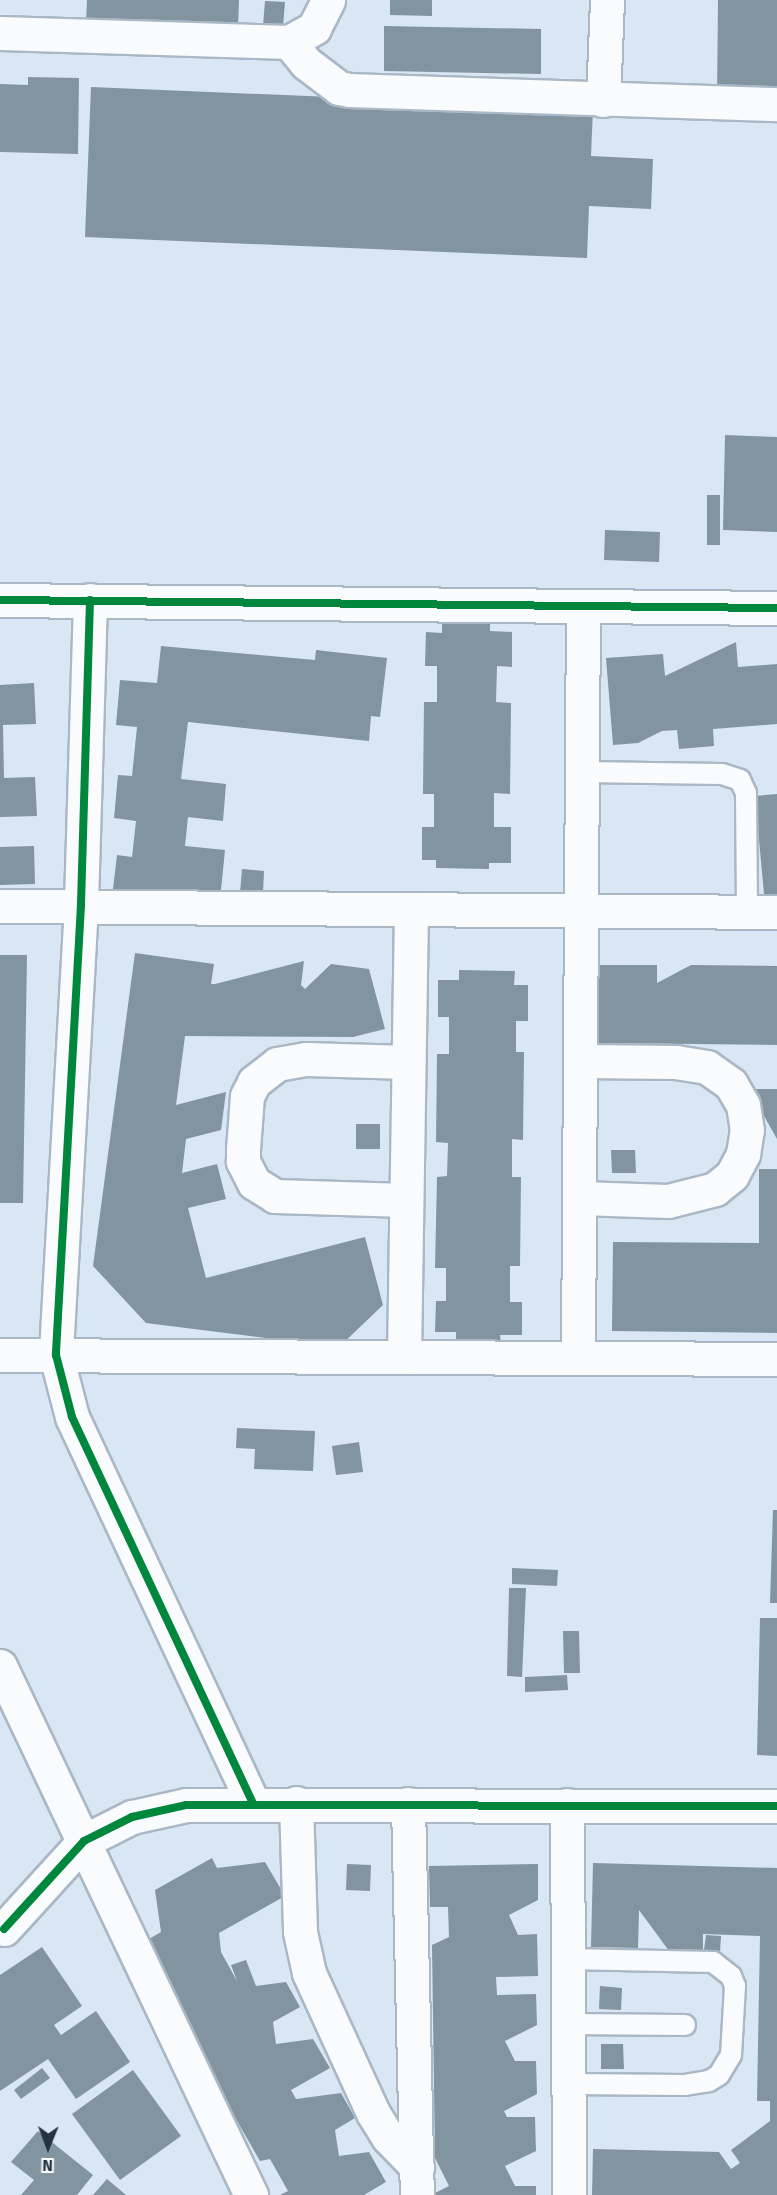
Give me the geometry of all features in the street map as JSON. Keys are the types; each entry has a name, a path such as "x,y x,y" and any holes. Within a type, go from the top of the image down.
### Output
{"street":[{"path":"0,33 289,42 314,28 328,0"},
{"path":"603,100 607,0"},
{"path":"289,42 306,63 339,87 350,90 777,105"},
{"path":"0,600 777,608"},
{"path":"90,600 81,905 56,1355 64,1394 77,1427 253,1804"},
{"path":"578,1356 583,606"},
{"path":"0,906 762,912"},
{"path":"404,1356 411,909"},
{"path":"406,1200 275,1196 254,1183 243,1161 243,1149 247,1096 254,1082 277,1064 306,1059 408,1062"},
{"path":"580,1198 668,1200 715,1189 732,1175 743,1154 747,1130 743,1106 731,1084 706,1067 676,1062 581,1061"},
{"path":"0,1355 578,1356 777,1359"},
{"path":"0,1666 251,2195"},
{"path":"296,1803 300,1932 309,1973 373,2113 417,2181"},
{"path":"1,1929 84,1841 132,1816 159,1809 296,1803 777,1806"},
{"path":"408,1804 417,2181"},
{"path":"567,1805 569,2195"}],"lane":[{"path":"582,772 722,774 740,780 746,793 762,912"},
{"path":"568,1959 713,1962 731,1976 735,1986 731,2055 719,2075 709,2081 685,2085 568,2084"},
{"path":"568,2024 685,2025"}],"building":[{"path":"87,0 239,0 238,28 86,22"},
{"path":"390,0 432,0 432,16 390,15"},
{"path":"718,0 777,0 777,101 717,101"},
{"path":"265,1 285,2 283,27 263,26"},
{"path":"384,26 541,29 541,74 384,71"},
{"path":"28,77 79,78 78,154 0,152 0,84 28,85"},
{"path":"91,87 593,108 591,156 653,159 651,209 589,206 587,258 85,237"},
{"path":"725,435 777,437 777,532 723,530"},
{"path":"707,495 720,495 720,545 707,545"},
{"path":"605,530 660,532 659,562 604,560"},
{"path":"442,620 490,621 490,631 512,632 512,667 497,666 496,702 511,703 510,794 494,793 494,827 511,827 511,863 489,863 489,869 436,868 436,860 422,860 422,827 434,827 434,794 423,794 424,702 437,702 437,666 425,666 426,632 442,633"},
{"path":"736,642 738,667 777,664 777,724 713,729 714,746 679,749 677,730 662,731 638,743 613,745 606,658 663,654 665,676"},
{"path":"161,646 315,660 316,650 387,658 380,717 371,716 369,741 188,722 181,779 226,784 223,821 188,817 185,846 225,850 220,900 113,889 117,855 132,857 136,821 114,818 118,775 132,776 137,727 116,725 120,680 157,683"},
{"path":"34,683 36,724 3,725 4,778 35,777 37,816 0,817 0,685"},
{"path":"777,794 777,895 764,894 755,796"},
{"path":"34,846 35,884 0,885 0,847"},
{"path":"242,869 264,871 263,894 240,893"},
{"path":"135,953 214,964 211,984 304,961 301,985 305,989 331,964 369,969 385,1029 353,1037 185,1036 176,1105 226,1092 221,1130 186,1139 182,1173 217,1164 226,1199 188,1208 206,1278 365,1237 383,1305 339,1347 146,1323 93,1266"},
{"path":"0,955 27,955 23,1203 0,1203"},
{"path":"599,965 657,965 657,983 691,965 777,966 777,1045 598,1043"},
{"path":"459,970 515,971 514,985 528,985 528,1021 516,1021 516,1052 524,1052 523,1140 512,1139 512,1177 521,1177 520,1266 510,1266 510,1302 522,1302 522,1335 500,1335 501,1344 456,1343 456,1332 435,1332 436,1301 446,1301 446,1268 435,1268 437,1177 447,1176 448,1143 436,1142 437,1054 449,1054 449,1017 438,1017 438,980 459,980"},
{"path":"749,1089 777,1089 777,1139"},
{"path":"356,1124 380,1124 380,1149 356,1149"},
{"path":"611,1150 635,1150 636,1173 612,1173"},
{"path":"759,1169 777,1169 777,1333 612,1331 613,1242 759,1243"},
{"path":"237,1428 315,1431 313,1471 254,1469 255,1449 236,1448"},
{"path":"359,1442 363,1472 336,1475 332,1446"},
{"path":"773,1510 777,1510 777,1603 770,1603"},
{"path":"512,1568 558,1570 557,1586 512,1584"},
{"path":"509,1588 526,1588 522,1677 507,1676"},
{"path":"760,1618 777,1618 777,1756 757,1755"},
{"path":"563,1631 579,1631 580,1673 564,1673"},
{"path":"567,1675 568,1690 525,1692 525,1677"},
{"path":"212,1858 217,1868 265,1862 285,1896 219,1933 221,1952 237,1981 231,1965 246,1960 256,1986 286,1982 300,2007 273,2022 276,2044 313,2039 330,2068 291,2090 296,2099 341,2093 355,2118 335,2130 339,2156 369,2152 386,2182 364,2195 280,2195 288,2191 270,2159 260,2161 137,1946 161,1932 155,1890"},
{"path":"593,1863 777,1868 777,2195 592,2195 593,2149 719,2152 731,2169 740,2163 731,2150 770,2121 770,2101 757,2101 760,1936 703,1934 703,1956 672,1955 639,1910 638,1948 591,1947"},
{"path":"347,1864 371,1865 370,1891 346,1890"},
{"path":"538,1864 538,1900 509,1915 518,1935 537,1934 538,1976 496,1977 497,1995 536,1994 537,2025 505,2041 515,2061 536,2061 537,2094 504,2111 507,2117 535,2117 536,2151 505,2166 515,2186 536,2186 536,2195 431,2195 449,2186 435,2158 432,1945 449,1937 448,1907 430,1907 429,1866"},
{"path":"706,1935 721,1936 720,1952 704,1950"},
{"path":"42,1947 82,2006 54,2025 61,2035 96,2011 130,2062 76,2099 48,2059 0,2091 0,1975"},
{"path":"600,1986 622,1988 621,2010 599,2009"},
{"path":"601,2044 623,2044 624,2069 601,2069"},
{"path":"42,2068 50,2078 21,2099 14,2090"},
{"path":"133,2070 181,2136 120,2180 72,2114"},
{"path":"38,2131 93,2175 77,2195 21,2195 34,2180 11,2162"},
{"path":"107,2179 126,2195 93,2195"}],"cycle path":[{"path":"0,600 777,608"},
{"path":"90,600 81,905 56,1355 72,1417 253,1804"},
{"path":"4,1929 84,1841 132,1817 186,1805 777,1806"}]}
